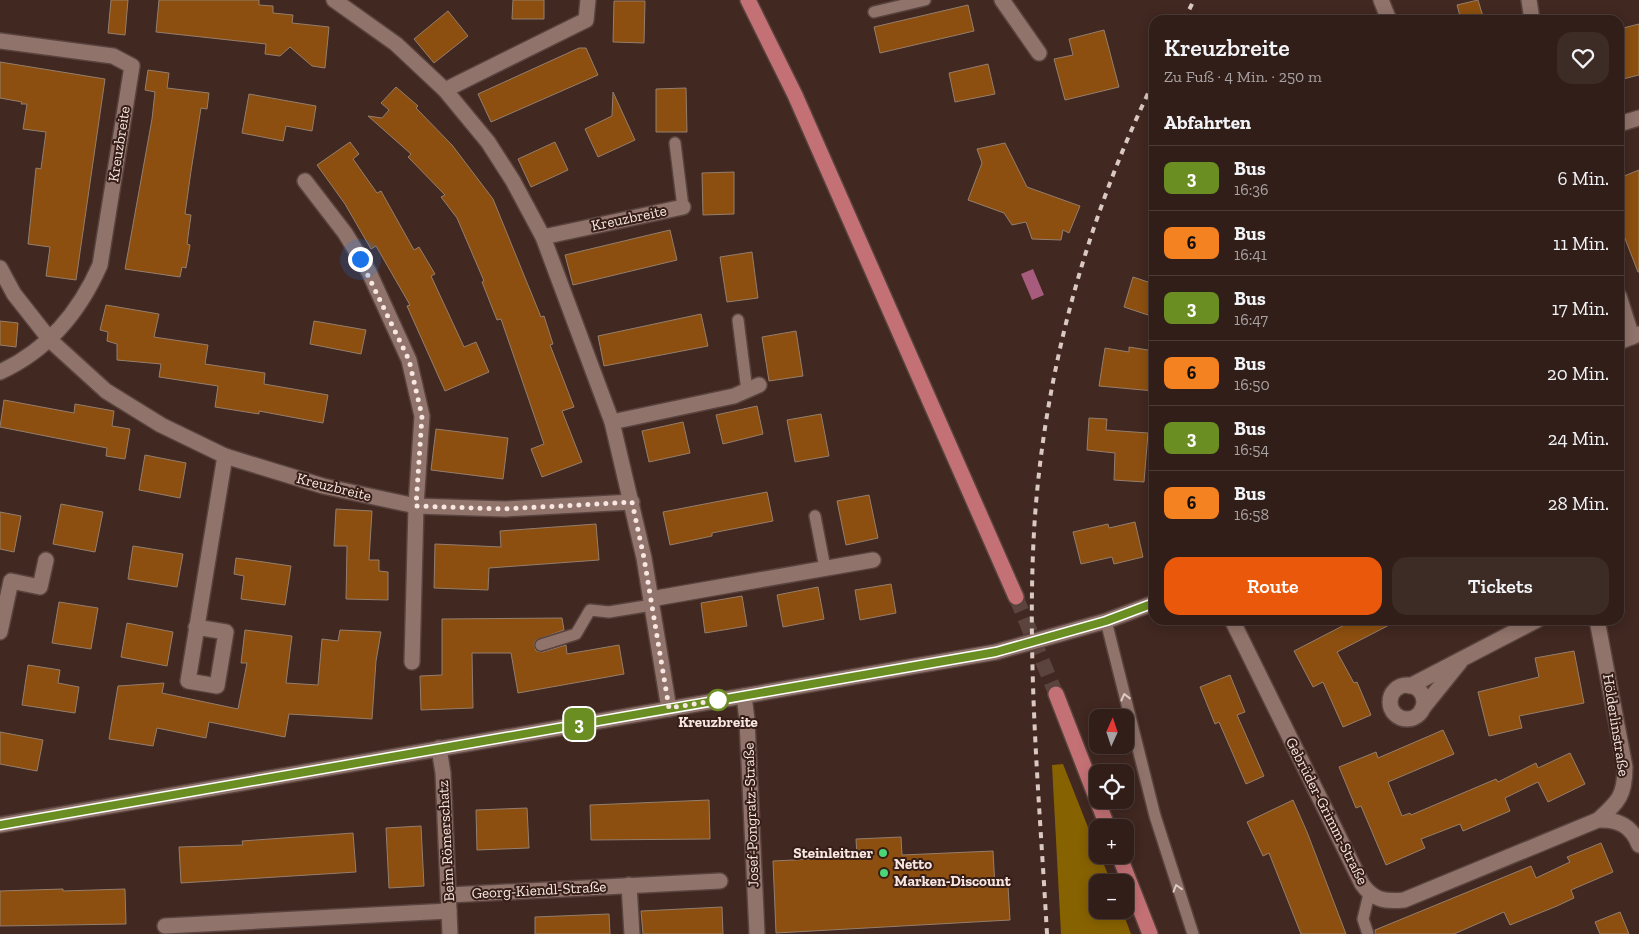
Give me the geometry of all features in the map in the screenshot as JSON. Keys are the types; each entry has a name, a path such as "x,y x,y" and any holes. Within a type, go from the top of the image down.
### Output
{"main road":[{"path":"748,0 803,113 1016,596"},
{"path":"1056,694 1105,819"},
{"path":"1123,864 1150,934"}],"street":[{"path":"445,90 586,20 588,0"},
{"path":"1002,0 1039,53"},
{"path":"1381,0 1387,15"},
{"path":"1529,0 1531,15"},
{"path":"339,1 396,44 445,90 488,142 513,181 543,237 612,422 632,502 669,708"},
{"name":"Kreuzbreite","path":"0,41 113,56 132,66 100,266 89,291 51,341 18,364 0,372"},
{"path":"1624,122 1639,118"},
{"path":"305,181 344,233 368,272 409,360 422,416 416,506 412,662"},
{"name":"Kreuzbreite","path":"543,237 683,207"},
{"name":"Kreuzbreite","path":"0,268 14,294 51,341 106,391 161,425 225,456 323,486 416,506 504,509 632,502"},
{"path":"1624,315 1630,338"},
{"path":"612,422 734,396 753,388"},
{"path":"196,627 225,456"},
{"path":"0,632 11,581 40,587 46,560"},
{"path":"651,602 873,560"},
{"path":"0,825 996,652 1106,621 1149,605"},
{"name":"Gebrüder-Grimm-Straße","path":"1234,625 1369,894 1378,899 1404,900 1598,820"},
{"path":"1465,657 1416,716 1410,719 1400,718 1393,711 1390,702 1393,693 1400,687 1410,686 1465,657 1527,625"},
{"name":"Hölderlinstraße","path":"1598,625 1626,767 1625,786 1621,798 1598,820"},
{"path":"1410,686 1421,693 1424,702 1422,709"},
{"name":"Josef-Pongratz-Straße","path":"744,696 747,720 756,934"},
{"name":"Beim Römerschatz","path":"439,748 443,773 450,934"},
{"path":"1598,820 1612,820 1623,824 1632,832 1639,845"},
{"name":"Georg-Kiendl-Straße","path":"449,895 629,884 720,881"},
{"path":"629,884 632,934"},
{"path":"165,926 270,928 449,911"}],"lane":[{"path":"874,12 925,0"},
{"name":"Kreuzbreite","path":"675,144 683,207"},
{"path":"738,320 753,388"},
{"path":"816,516 825,568"},
{"path":"541,645 576,634 590,610 609,612 651,602"},
{"path":"1106,621 1155,816 1193,934"},
{"path":"1368,934 1362,919 1369,894"}],"shaded area":[{"path":"1033,269 1044,295 1032,300 1021,274"},
{"path":"1063,764 1089,830 1089,864 1104,864 1108,874 1089,874 1089,919 1125,919 1131,934 1061,934 1052,765"}],"building":[{"path":"111,0 128,0 125,35 108,33"},
{"path":"159,0 259,0 259,5 273,6 273,13 293,15 292,23 329,27 325,68 312,66 290,47 280,56 265,54 266,44 156,32"},
{"path":"513,0 544,0 544,19 512,19"},
{"path":"1478,0 1482,15 1460,15 1457,5"},
{"path":"614,1 645,1 644,43 613,42"},
{"path":"968,5 974,31 880,53 874,27"},
{"path":"448,11 468,36 434,63 414,39"},
{"path":"1639,24 1639,75 1624,79 1624,28"},
{"path":"1104,30 1119,87 1065,100 1054,59 1073,55 1069,39"},
{"path":"579,48 586,48 598,75 491,122 478,94"},
{"path":"0,62 105,79 76,280 46,276 50,247 28,244 36,168 41,169 46,132 23,129 27,104 0,98"},
{"path":"988,64 995,94 955,102 949,73"},
{"path":"148,70 169,73 167,88 209,93 207,109 201,108 191,171 185,214 191,215 187,244 190,245 186,268 182,267 180,277 125,269 152,119 155,92 145,90"},
{"path":"396,87 418,106 416,108 452,145 493,199 541,317 544,316 553,344 550,345 574,407 562,411 582,462 542,477 531,449 544,444 501,319 497,320 482,282 484,281 457,218 441,197 445,195 408,157 411,154 368,116 382,118 389,110 381,103"},
{"path":"686,88 687,132 656,132 656,89"},
{"path":"613,92 635,140 598,157 585,129 612,116"},
{"path":"249,94 316,106 312,131 286,126 283,141 242,133"},
{"path":"350,142 359,154 353,159 377,193 381,191 414,250 419,247 435,274 431,276 464,347 476,342 489,372 445,391 407,306 410,305 376,246 371,249 345,204 317,165"},
{"path":"555,142 568,170 531,187 518,159"},
{"path":"1005,143 1027,187 1080,206 1069,233 1063,230 1061,240 1032,239 1026,222 1012,225 1004,213 968,200 982,163 977,149"},
{"path":"1639,170 1639,272 1624,236 1624,176"},
{"path":"734,172 734,214 703,215 702,173"},
{"path":"670,230 677,260 573,285 565,255"},
{"path":"752,252 758,298 727,302 720,257"},
{"path":"1133,277 1149,282 1149,315 1124,307"},
{"path":"106,305 159,314 154,337 208,345 205,364 265,373 264,384 328,395 323,423 259,411 259,414 215,407 218,386 159,377 161,364 117,360 117,344 107,341 108,332 100,330"},
{"path":"701,314 708,346 604,366 598,336"},
{"path":"0,321 18,323 16,347 0,345"},
{"path":"314,321 366,330 361,354 310,344"},
{"path":"796,331 803,376 769,381 762,337"},
{"path":"1129,347 1149,350 1149,391 1099,386 1105,348 1129,352"},
{"path":"4,400 74,413 75,404 114,411 112,426 130,429 125,459 106,456 107,448 0,427"},
{"path":"757,406 763,434 723,444 716,415"},
{"path":"821,414 829,456 795,462 787,420"},
{"path":"1089,418 1107,419 1106,430 1148,433 1144,482 1114,480 1115,453 1087,450"},
{"path":"683,422 690,453 649,462 642,431"},
{"path":"436,429 508,438 503,479 431,470"},
{"path":"145,455 186,463 180,498 139,490"},
{"path":"767,492 773,521 712,533 712,536 670,545 663,512"},
{"path":"869,495 878,538 846,545 837,501"},
{"path":"61,504 103,512 95,552 53,544"},
{"path":"336,509 372,511 369,560 379,560 379,571 388,572 388,600 346,599 347,546 334,546"},
{"path":"0,512 21,516 14,552 0,549"},
{"path":"1135,522 1143,557 1114,564 1112,557 1081,564 1073,532 1108,524 1109,528"},
{"path":"596,524 599,560 489,568 488,590 434,588 435,544 501,547 500,531"},
{"path":"133,546 183,554 177,587 128,579"},
{"path":"236,558 291,566 285,605 241,599 244,576 234,574"},
{"path":"891,584 896,613 860,620 855,590"},
{"path":"818,587 824,619 783,627 777,595"},
{"path":"742,596 747,626 705,633 701,603"},
{"path":"59,602 98,608 91,649 52,643"},
{"path":"562,618 564,630 536,640 534,644 536,651 543,652 566,645 567,654 619,645 624,674 518,693 511,653 472,653 473,708 421,710 420,676 442,675 442,619"},
{"path":"127,623 173,632 167,666 121,657"},
{"path":"1344,625 1389,625 1337,652 1354,683 1357,682 1371,715 1343,727 1323,682 1313,687 1294,651"},
{"path":"245,630 292,636 286,683 318,685 322,639 338,641 340,630 381,632 376,661 372,719 289,714 285,737 209,722 206,738 157,728 153,746 109,739 118,686 164,683 162,693 238,709 247,663 241,663"},
{"path":"1574,651 1584,703 1519,716 1522,728 1489,736 1478,692 1539,677 1535,658"},
{"path":"28,665 60,670 58,683 79,687 75,713 22,705"},
{"path":"1230,675 1245,712 1237,715 1264,776 1246,784 1219,722 1215,724 1200,687"},
{"path":"1443,730 1454,754 1388,782 1402,816 1410,813 1411,815 1496,779 1498,782 1536,763 1538,768 1570,753 1585,784 1548,802 1538,782 1505,798 1510,811 1463,831 1460,824 1421,839 1425,848 1386,865 1361,806 1356,808 1339,767 1376,752 1378,758"},
{"path":"0,732 43,740 37,771 0,764"},
{"path":"709,800 710,839 591,840 590,805"},
{"path":"1293,800 1346,934 1301,934 1269,853 1263,856 1247,822"},
{"path":"527,808 529,848 477,850 476,810"},
{"path":"421,826 424,886 389,888 386,828"},
{"path":"353,833 356,872 181,883 179,847 243,845 242,841"},
{"name":"Netto Marken-Discount","path":"901,837 902,855 993,851 995,887 1008,886 1010,920 776,933 773,861 857,857 856,839"},
{"path":"1601,843 1613,872 1571,890 1574,898 1510,925 1504,912 1454,934 1375,934 1375,930 1531,866 1536,878 1570,862 1567,857"},
{"path":"63,889 63,891 125,889 126,924 0,926 0,891"},
{"path":"722,907 723,934 643,934 641,911"},
{"path":"1620,912 1629,934 1600,934 1595,922"},
{"path":"609,914 610,934 535,934 535,917"}],"tunnel":[{"path":"1016,597 1056,694"}],"railway":[{"path":"1186,15 1194,0"},
{"path":"1047,934 1035,744 1032,648 1033,553 1044,431 1069,311 1086,252 1106,194 1149,92"}],"bus line":[{"name":"3","path":"0,825 996,652 1106,621 1149,605"}],"place":[{"name":"Kreuzbreite","path":"718,700"},
{"name":"Steinleitner","path":"883,853"},
{"name":"Netto Marken-Discount","path":"884,873"}],"route":[{"path":"360,259 368,272 409,360 422,416 416,506 504,509 632,502 644,558 669,708 725,699 718,700"}]}
